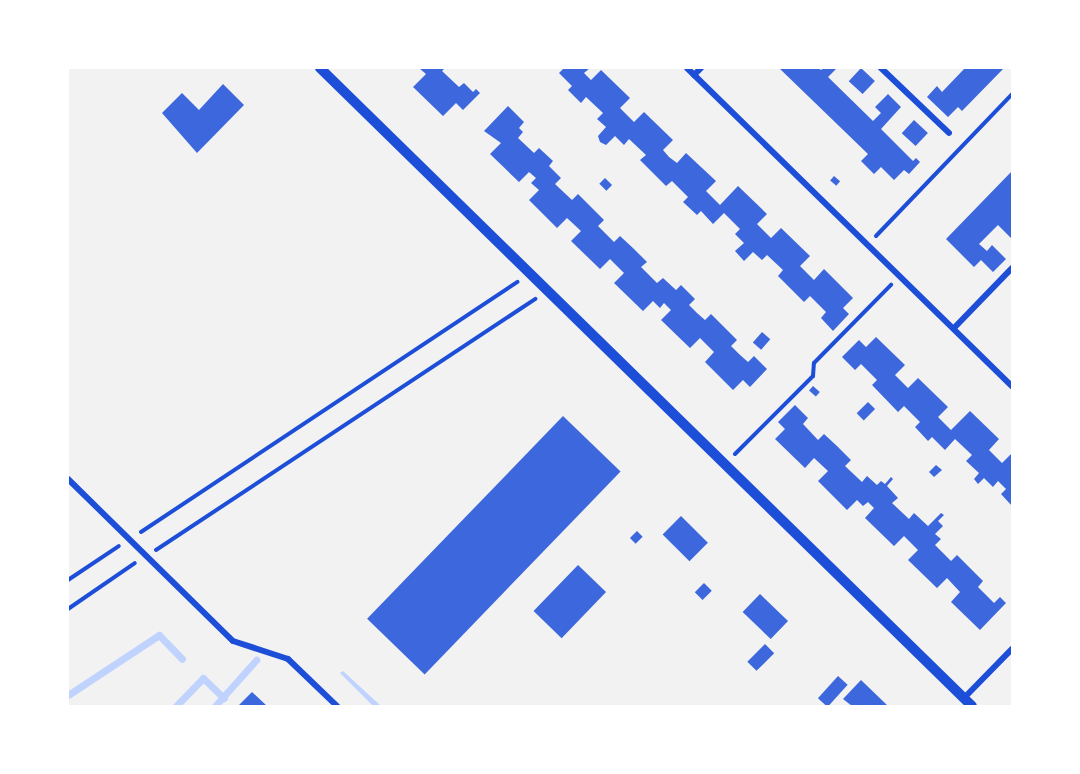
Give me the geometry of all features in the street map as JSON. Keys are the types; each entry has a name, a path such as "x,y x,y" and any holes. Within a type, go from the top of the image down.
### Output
{"street":[{"path":"320,68 546,292 968,702 1012,649"},
{"path":"687,68 1012,386"},
{"path":"694,75 701,68"},
{"path":"881,68 949,133"},
{"path":"954,328 1012,268"},
{"path":"68,478 128,540 233,641 288,659 337,706"}],"path":[{"path":"867,245 1012,94"},
{"path":"68,580 528,274"},
{"path":"724,465 813,376 814,363 899,276"},
{"path":"68,609 546,292"}],"water":[{"path":"343,671 381,706 373,706 340,673"}],"building":[{"path":"419,68 445,68 442,71 459,87 464,83 473,92 476,89 480,93 463,110 456,103 443,116 413,87 426,74"},
{"path":"564,68 590,68 584,73 591,80 601,70 630,98 620,108 634,122 644,112 673,140 663,150 669,157 677,163 686,153 716,181 706,191 720,205 738,186 767,214 757,224 771,238 781,228 810,256 800,266 814,280 824,269 853,298 843,308 849,314 833,331 821,318 826,312 810,296 804,302 778,276 783,270 767,255 762,260 753,252 744,261 735,251 744,243 735,234 740,229 724,213 713,224 701,211 697,215 683,202 688,197 672,181 666,186 640,160 646,155 629,139 624,145 615,136 606,145 600,142 598,136 606,127 597,119 603,113 586,97 581,103 568,90 572,86 559,73"},
{"path":"779,68 818,68 821,70 837,68 828,77 873,121 881,113 875,107 888,94 901,107 881,129 913,161 916,158 920,162 909,174 904,170 894,180 881,167 874,174 861,161 868,154"},
{"path":"861,68 875,81 863,94 849,81"},
{"path":"965,68 1004,68 962,111 958,107 948,117 927,97 937,86 942,92"},
{"path":"223,84 244,105 197,153 162,113 182,93 199,110"},
{"path":"508,106 524,122 519,128 523,132 518,138 534,153 539,148 553,161 549,166 561,178 555,184 572,200 578,194 604,220 598,226 614,242 620,236 647,262 641,267 657,283 663,278 676,290 681,285 695,299 689,305 697,313 705,320 711,314 737,340 731,346 739,354 748,362 754,356 767,369 750,387 743,380 733,390 705,362 714,352 700,338 690,348 661,320 671,310 664,303 660,308 653,301 643,311 614,283 624,273 610,259 600,269 571,241 581,231 567,218 557,228 529,200 539,190 531,183 536,178 529,172 519,182 490,154 501,143 484,131"},
{"path":"914,120 928,133 916,146 902,133"},
{"path":"1012,171 1012,239 998,225 979,244 987,251 992,245 1006,259 993,272 981,260 974,267 946,239"},
{"path":"834,176 840,181 836,186 830,181"},
{"path":"605,178 612,185 606,191 599,184"},
{"path":"762,332 770,339 761,350 753,343"},
{"path":"876,337 905,365 895,375 908,388 918,378 948,407 938,417 951,430 970,411 999,439 989,450 1002,463 1012,453 1012,506 1001,494 1006,489 998,481 993,487 984,478 978,484 974,479 979,473 966,461 972,455 955,439 945,450 932,437 928,441 915,427 920,422 904,406 898,412 872,385 877,380 861,364 855,370 842,357 859,340 866,347"},
{"path":"813,386 820,392 816,396 809,391"},
{"path":"868,402 875,409 864,420 857,413"},
{"path":"795,405 808,418 803,424 818,440 824,434 838,447 851,460 845,466 862,482 867,476 877,485 881,481 885,484 891,477 893,479 887,486 898,498 892,503 909,519 914,513 928,526 941,513 944,515 938,521 943,526 935,534 941,539 935,545 951,561 957,555 983,581 978,587 994,603 1000,597 1006,603 980,630 951,602 960,592 947,578 937,588 908,560 918,550 904,536 894,546 865,518 874,508 868,502 863,506 857,500 847,510 818,481 828,471 814,458 805,468 775,439 785,429 778,422"},
{"path":"563,416 621,472 425,674 367,619"},
{"path":"936,465 942,470 934,477 929,472"},
{"path":"681,516 708,543 689,561 663,534"},
{"path":"637,531 643,537 636,544 630,538"},
{"path":"578,565 606,592 562,638 534,611"},
{"path":"704,583 712,591 703,600 695,592"},
{"path":"760,594 788,621 771,639 743,612"},
{"path":"765,644 774,653 757,671 747,662"},
{"path":"838,676 848,685 828,706 818,698"},
{"path":"861,680 888,706 852,706 843,699"},
{"path":"252,692 267,706 238,706"}],"waterway":[{"path":"68,695 159,635 182,659"},
{"path":"215,706 256,660"},
{"path":"176,706 203,678 224,698"}]}
